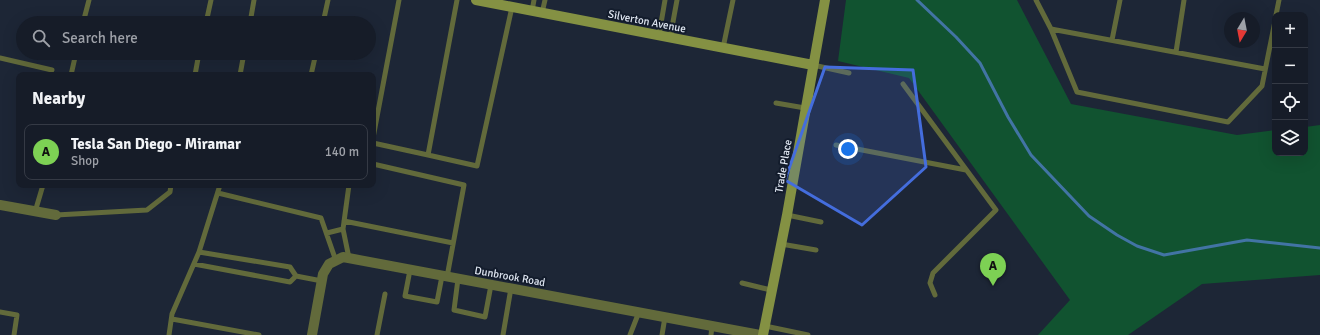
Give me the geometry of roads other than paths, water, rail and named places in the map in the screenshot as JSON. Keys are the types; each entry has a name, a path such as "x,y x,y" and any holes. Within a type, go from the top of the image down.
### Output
{"street":[{"name":"Silverton Avenue","path":"476,0 813,65"},
{"name":"Trade Place","path":"763,332 787,215 825,0"},
{"path":"0,205 56,216"},
{"name":"Dunbrook Road","path":"336,261 343,257 349,258 665,317 712,330 763,332"},
{"path":"312,335 323,274 329,264 336,261"}],"lane":[{"path":"85,16 89,0"},
{"path":"208,16 211,0"},
{"path":"251,16 254,0"},
{"path":"325,16 328,0"},
{"path":"376,122 399,0"},
{"path":"428,155 457,0"},
{"path":"532,11 534,0"},
{"path":"542,13 545,0"},
{"path":"659,36 665,0"},
{"path":"670,38 677,0"},
{"path":"723,48 733,0"},
{"path":"1036,0 1051,29 1077,92 1228,122 1262,86 1272,35"},
{"path":"1112,40 1120,0"},
{"path":"1176,52 1184,0"},
{"path":"1277,12 1279,0"},
{"path":"376,144 477,166 512,7"},
{"path":"1051,29 1265,69"},
{"path":"0,58 52,70"},
{"path":"72,72 74,60"},
{"path":"196,72 198,60"},
{"path":"241,72 243,60"},
{"path":"312,72 314,60"},
{"path":"813,65 849,73"},
{"path":"902,84 996,210 933,273 930,283 935,296"},
{"path":"776,103 805,108"},
{"path":"836,145 966,170"},
{"path":"376,165 464,186 454,243 437,302 405,296 410,270"},
{"path":"35,212 42,188"},
{"path":"56,216 147,210 170,192 171,188"},
{"path":"169,335 172,314 199,252 219,188"},
{"path":"349,258 342,229 350,188"},
{"path":"218,193 321,218 336,261"},
{"path":"787,215 821,222"},
{"path":"344,221 454,243"},
{"path":"327,234 342,229"},
{"path":"781,244 816,250"},
{"path":"199,252 290,268 296,276 322,281"},
{"path":"194,264 290,282 296,276"},
{"path":"458,279 454,310 485,317 491,285"},
{"path":"742,283 771,290"},
{"path":"502,335 511,288"},
{"path":"376,335 385,294"},
{"path":"0,312 17,315 14,335"},
{"path":"630,335 639,312"},
{"path":"662,335 665,317"},
{"path":"172,319 259,335"},
{"path":"763,332 808,335"}],"waterway":[{"path":"917,0 956,37 980,63 1008,117 1031,155 1089,216 1117,235 1137,246 1164,255 1247,240 1320,248"}],"place":[{"name":"Tesla San Diego - Miramar","path":"993,286"}]}
